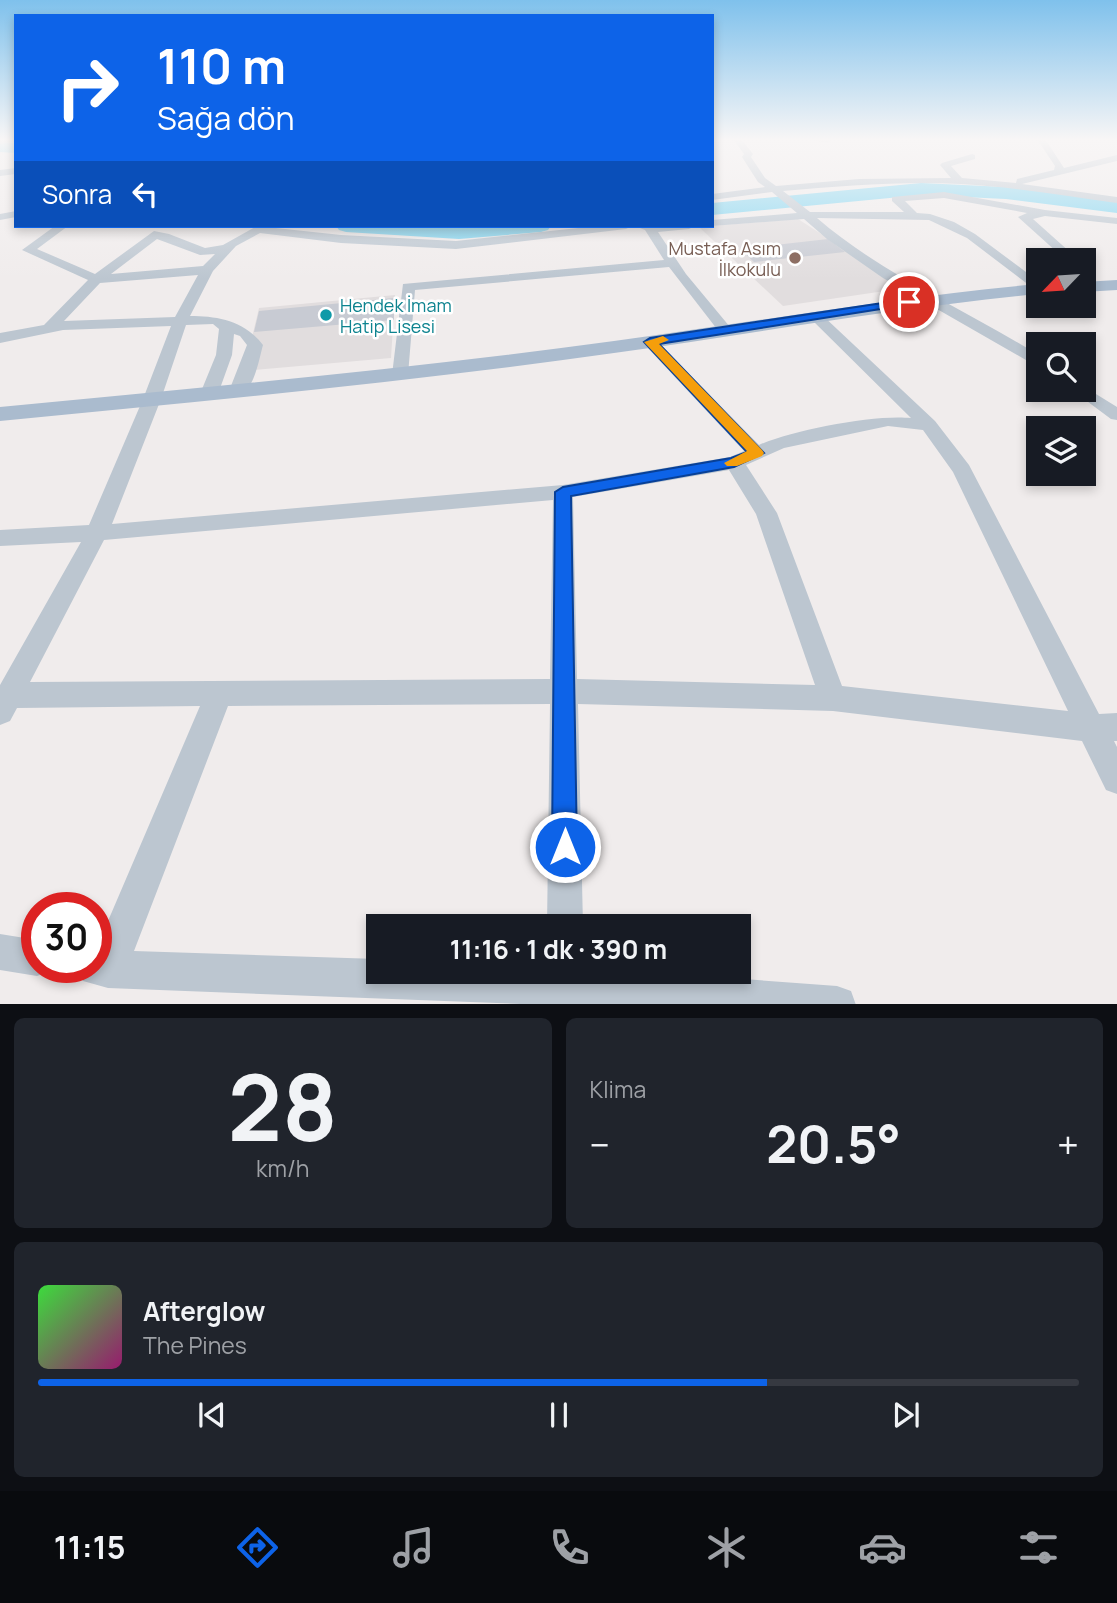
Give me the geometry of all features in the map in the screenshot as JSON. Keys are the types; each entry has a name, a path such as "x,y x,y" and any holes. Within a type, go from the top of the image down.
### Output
{"main road":[{"path":"1096,286 1117,285"},
{"path":"0,414 400,375 650,342 932,299 1026,290"}],"street":[{"path":"769,186 824,231 1026,354"},
{"path":"714,197 827,186"},
{"path":"1017,186 1117,200"},
{"path":"915,216 896,199 944,195 1045,213 1117,221"},
{"path":"714,223 802,211 930,218 950,224 971,236 1026,280"},
{"path":"1045,213 1024,217 1059,248"},
{"path":"930,218 954,215"},
{"path":"59,228 27,250 96,279 207,270"},
{"path":"6,704 97,533 152,399 180,321 207,270 226,248 253,228 328,238 456,245 608,228"},
{"path":"644,228 725,330"},
{"path":"49,329 96,279 154,235 165,236 204,251 290,239 328,238"},
{"path":"400,375 408,287 673,263"},
{"path":"816,317 929,425 962,470 1105,728 1117,779"},
{"path":"0,338 63,326 216,320 245,333 255,345 239,391"},
{"path":"209,394 224,355 227,327"},
{"path":"650,342 745,458 833,698"},
{"path":"1096,401 1117,415"},
{"path":"0,538 97,533 563,492 745,458 779,443 888,421 929,425"},
{"path":"563,492 565,914"},
{"path":"6,704 219,693 564,691 833,698 1105,728"},
{"path":"112,945 219,693"},
{"path":"0,952 21,955"},
{"path":"112,969 565,987 837,1004"}],"shaded area":[{"name":"Mustafa Asım İlkokulu","path":"798,219 905,288 783,306 700,228 714,228 714,226"},
{"path":"395,295 391,358 244,371 259,308"}],"building":[{"path":"828,239 845,252 754,262 740,249"},
{"name":"Hendek İmam Hatip Lisesi","path":"394,298 394,320 254,332 259,311"}],"waterway":[{"path":"714,209 921,189 1006,193 1117,207"},
{"path":"378,228 459,233 518,228"}],"slow traffic":[{"path":"663,340 650,342 756,453 732,463"}],"place":[{"name":"Mustafa Asım İlkokulu","path":"795,258"},
{"name":"Hendek İmam Hatip Lisesi","path":"326,315"}],"route":[{"path":"565,847 563,492 734,463 756,453 650,342 909,302"}]}
